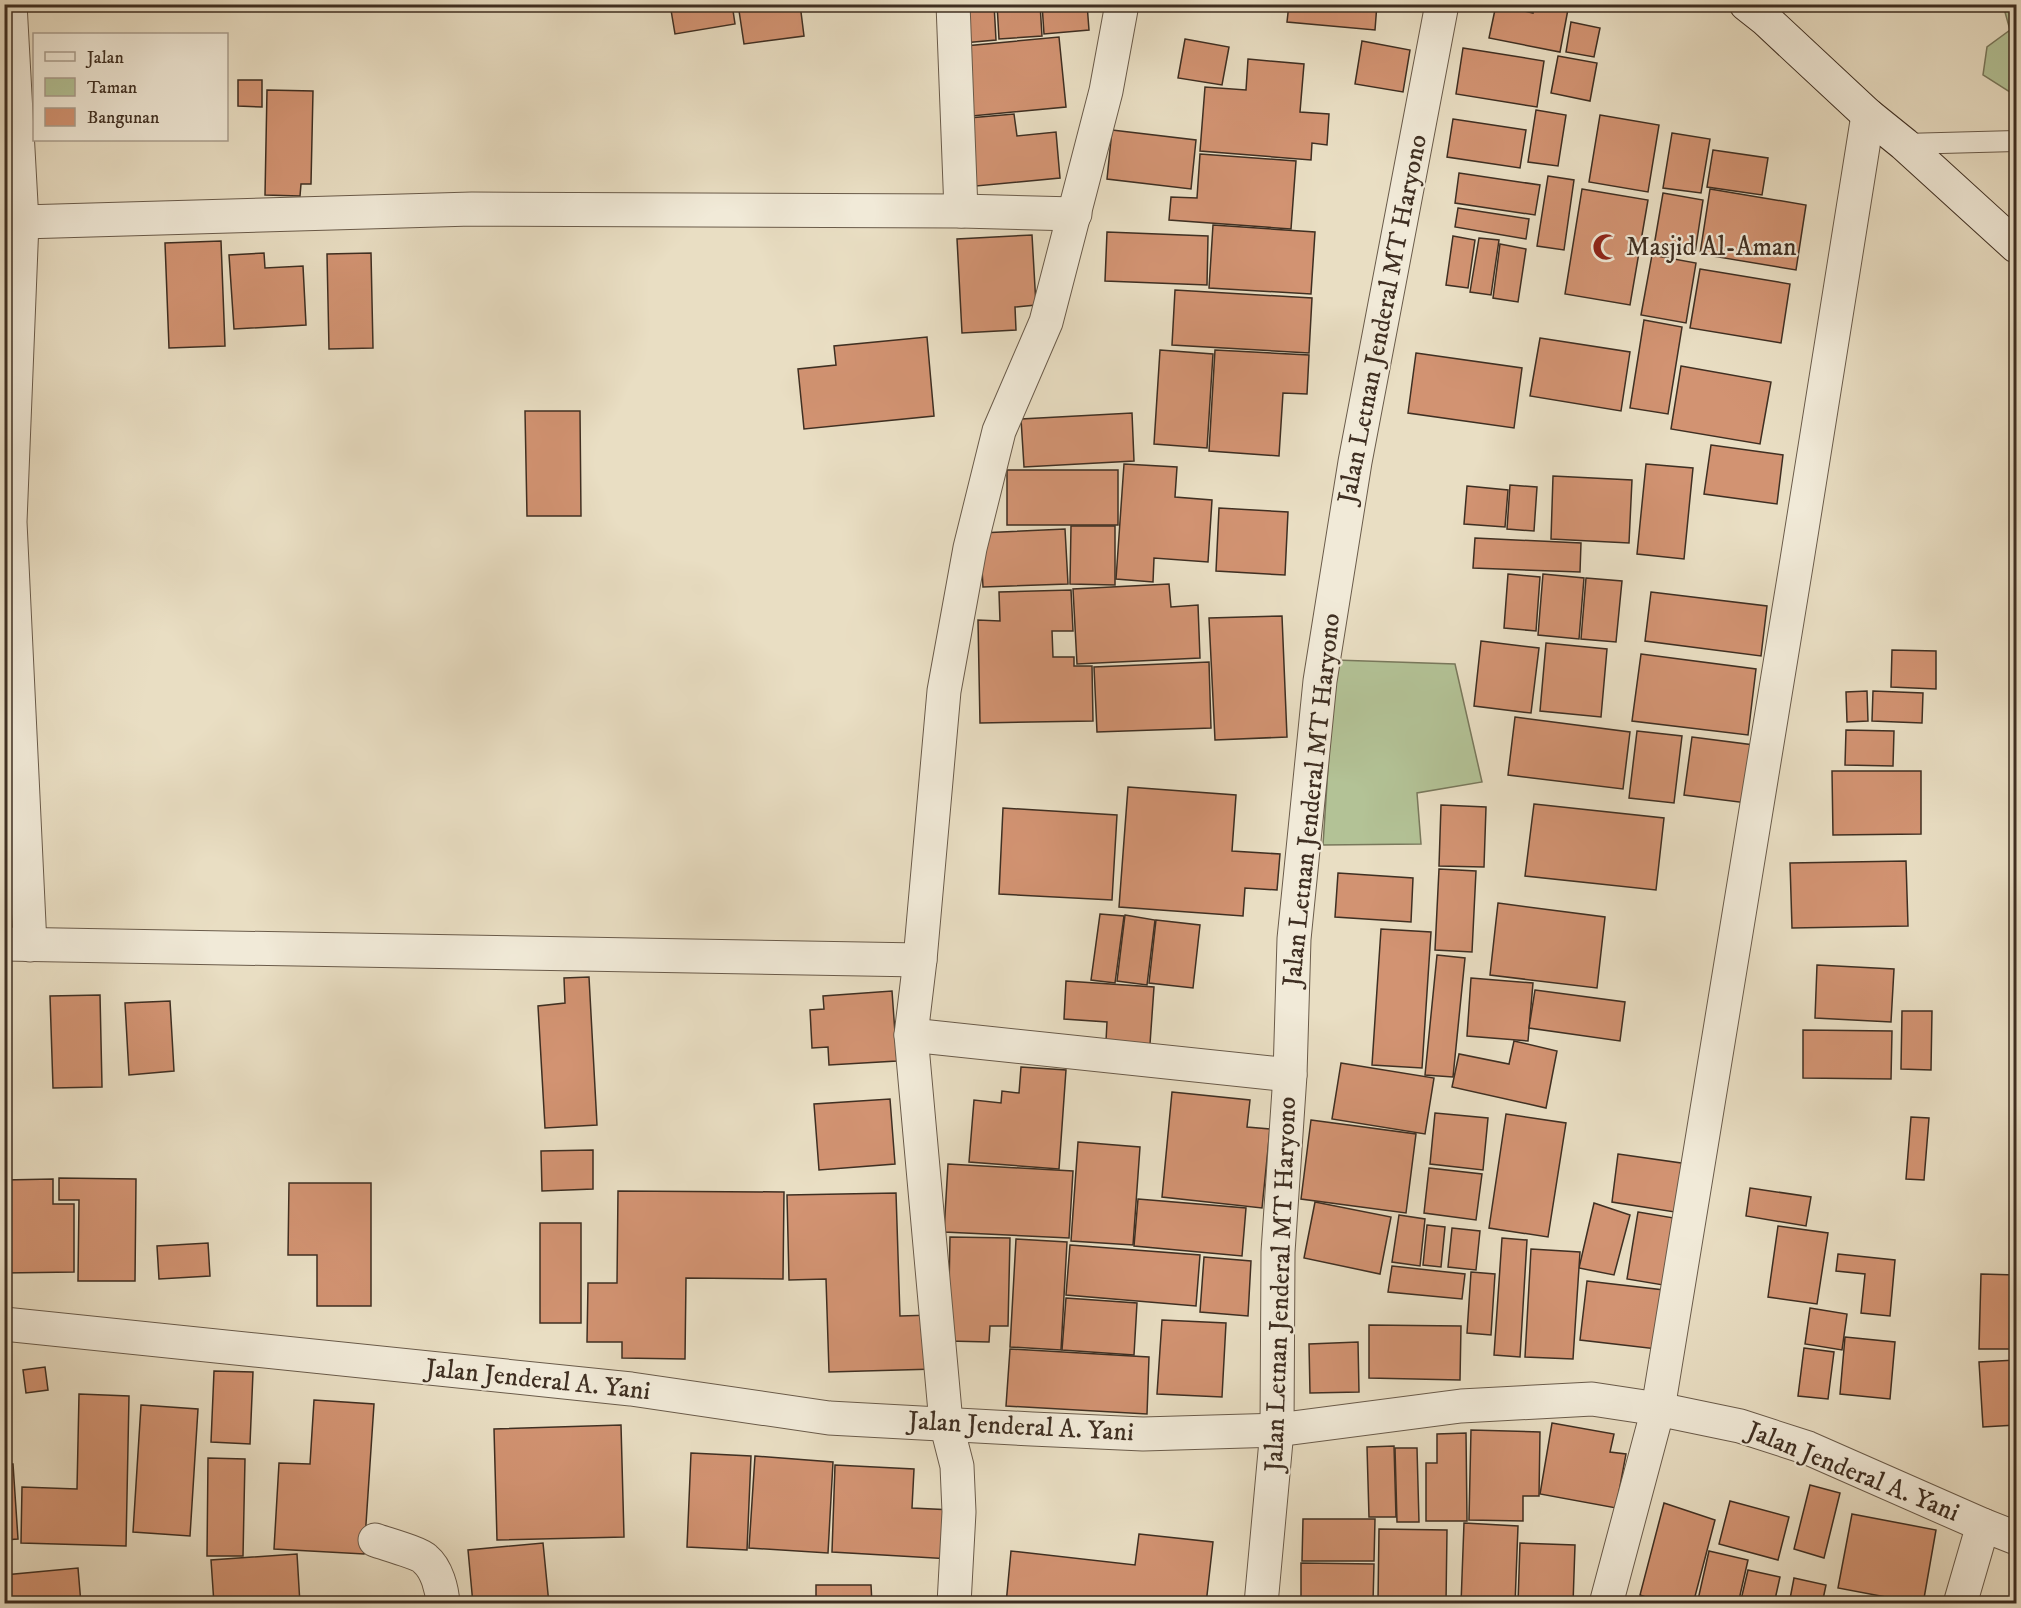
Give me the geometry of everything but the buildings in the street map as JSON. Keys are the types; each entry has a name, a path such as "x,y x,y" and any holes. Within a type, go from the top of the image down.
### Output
{"street":[{"path":"10,4 22,222 7,522 17,945 920,960"},
{"path":"953,4 961,211"},
{"path":"954,1604 957,1466 946,1423 911,1035 944,691 970,548 999,431 1046,322 1106,91 1122,4"},
{"name":"Jalan Letnan Jenderal MT Haryono","path":"1261,1604 1277,1430 1278,1252 1290,1075 1294,939 1320,681 1355,462 1442,4"},
{"path":"1746,4 1766,19 1868,115 1904,144 2016,246"},
{"path":"1606,1604 1658,1409 1868,115"},
{"path":"22,222 472,209 961,211 1075,214"},
{"path":"911,1035 1290,1075"},
{"name":"Jalan Jenderal A. Yani","path":"4,1324 631,1389 829,1418 1143,1434 1277,1430 1461,1406 1592,1399 1658,1409 1740,1426 1808,1448 2016,1538"},
{"path":"1960,1604 1983,1525"},
{"path":"375,1540 425,1558 434,1572 442,1593 443,1604"}],"lane":[{"path":"1904,144 2016,141"}],"green space":[{"path":"2003,5 2016,5 2016,96 1983,75 1987,47 2010,30"},
{"path":"1335,660 1455,664 1482,782 1417,793 1421,844 1323,845"}],"place":[{"name":"Masjid Al-Aman","path":"1606,247"}]}
